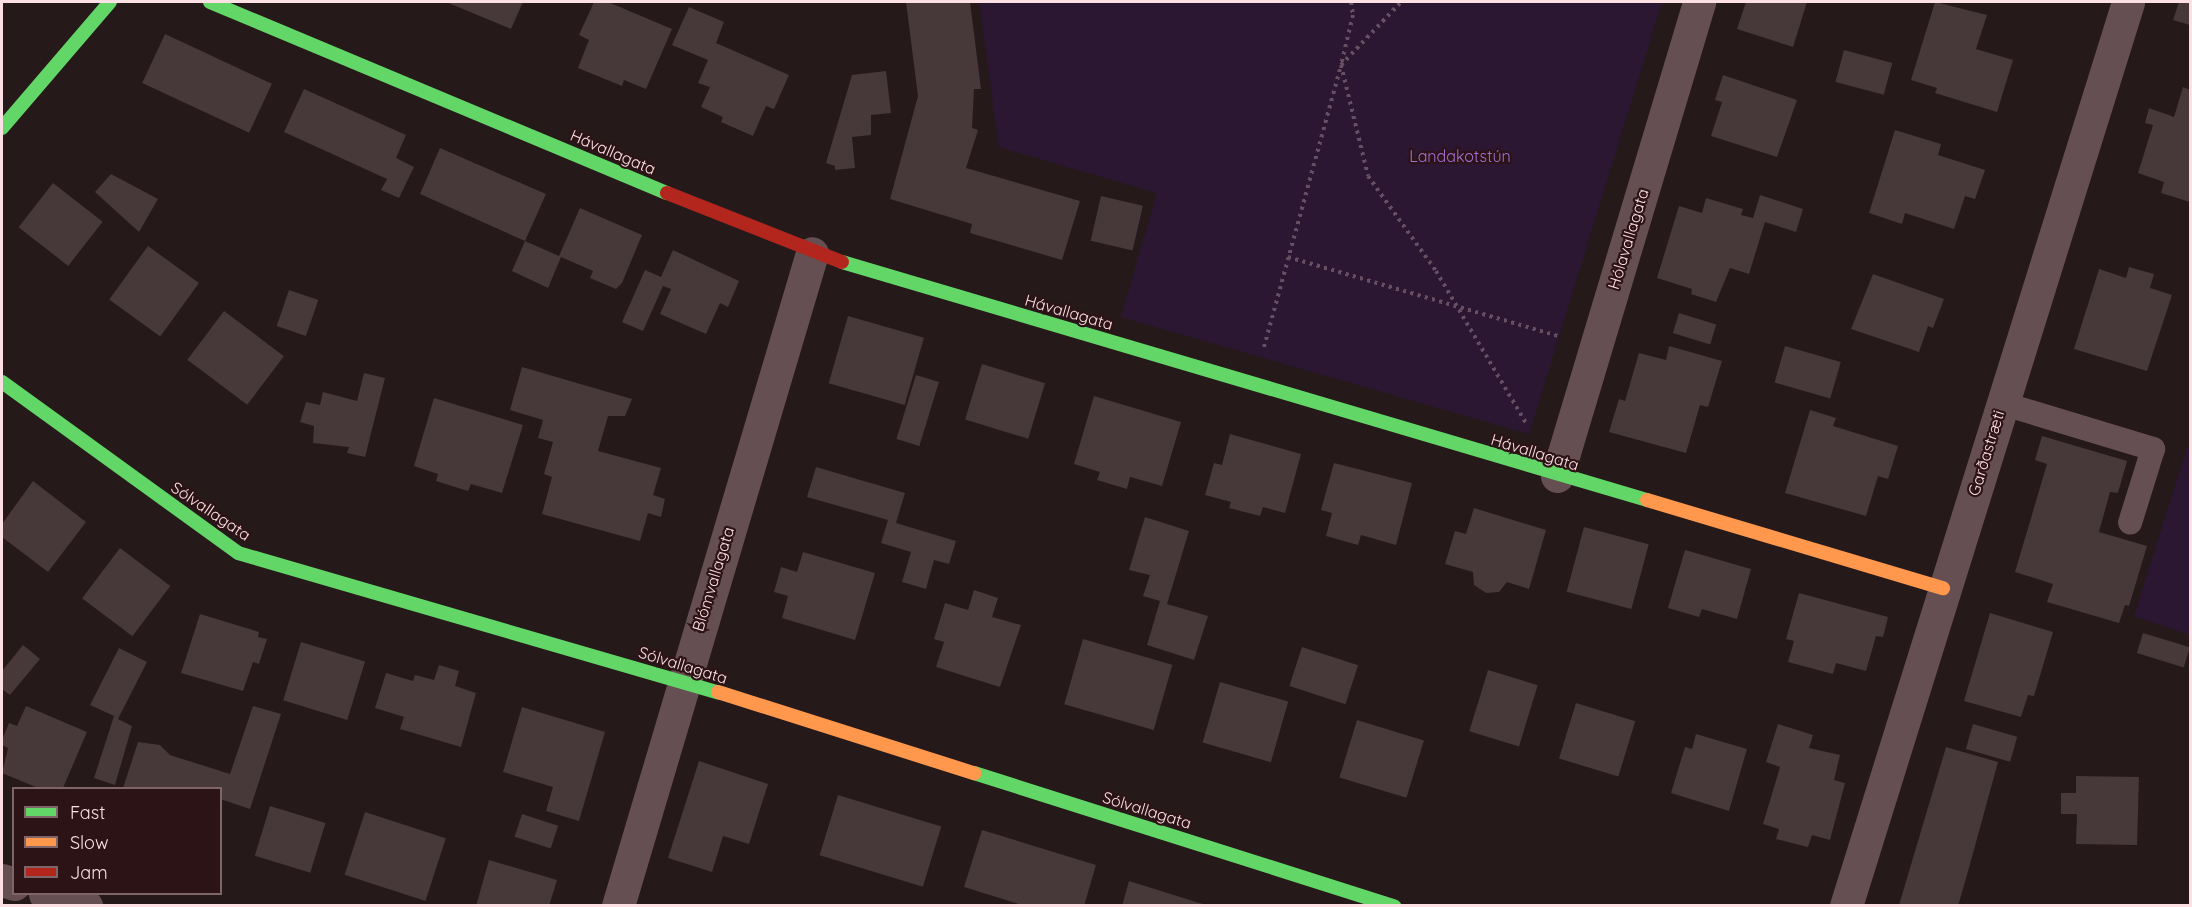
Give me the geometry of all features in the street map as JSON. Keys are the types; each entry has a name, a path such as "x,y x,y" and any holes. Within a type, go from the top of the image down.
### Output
{"street":[{"path":"2,128 110,2"},
{"name":"Hávallagata","path":"210,2 812,253 1557,476 1943,588"},
{"name":"Hólavallagata","path":"1557,476 1699,2"},
{"name":"Garðastræti","path":"1846,906 1943,588 2128,2"},
{"name":"Blómvallagata","path":"618,906 682,681 812,253"},
{"name":"Sólvallagata","path":"2,382 238,553 682,681 1394,906"},
{"path":"48,895 86,906"}],"lane":[{"path":"2001,403 2153,449 2130,523"}],"path":[{"path":"1262,354 1341,65 1353,15 1351,2"},
{"path":"1341,65 1401,2"},
{"path":"1341,65 1368,176 1457,306 1528,427"},
{"path":"1288,257 1596,346"}],"green space":[{"name":"Landakotstún","path":"979,2 1662,2 1529,434 1121,317 1157,193 999,147"},
{"path":"2187,448 2190,449 2190,635 2134,616"}],"building":[{"path":"446,2 523,2 511,29"},
{"path":"594,2 608,2 672,29 646,89 624,80 622,86 578,68 589,40 579,35"},
{"path":"906,2 970,2 981,89 974,89 972,128 978,130 966,168 1080,201 1062,260 970,233 972,224 890,199 918,96"},
{"path":"1746,2 1807,2 1793,47 1737,29"},
{"path":"1935,2 1987,15 1976,49 2013,60 1997,112 1935,93 1937,88 1911,80"},
{"path":"2179,2 2190,2 2190,25 2173,20"},
{"path":"689,7 724,22 716,43 789,75 774,109 766,106 753,136 721,122 723,117 701,107 710,87 698,83 708,60 672,45"},
{"path":"165,34 272,84 249,133 142,83"},
{"path":"1844,50 1892,63 1884,95 1835,82"},
{"path":"886,71 891,113 871,115 871,135 852,137 855,168 835,170 835,166 826,163 852,75"},
{"path":"1723,75 1797,100 1777,157 1711,136 1722,102 1715,100"},
{"path":"2183,87 2190,90 2190,202 2161,193 2164,182 2138,173 2153,125 2145,123 2149,108 2174,117"},
{"path":"304,89 406,135 396,158 414,167 399,198 381,190 387,179 284,132"},
{"path":"1895,130 1941,144 1938,155 1985,170 1975,199 1965,196 1954,229 1905,213 1902,224 1869,213"},
{"path":"440,148 546,194 525,241 420,194"},
{"path":"111,174 158,199 139,232 95,192"},
{"path":"53,183 103,222 68,266 19,227"},
{"path":"1760,195 1803,209 1796,232 1765,222 1749,274 1730,268 1716,302 1691,294 1692,289 1657,278 1679,206 1702,213 1706,198 1743,209 1741,215 1753,218"},
{"path":"1101,196 1143,206 1133,250 1091,241"},
{"path":"580,208 642,235 622,283 616,289 590,278 593,271 561,257 548,288 512,271 525,241 559,256"},
{"path":"148,246 199,283 160,336 109,299"},
{"path":"673,250 739,281 728,307 720,303 706,334 660,314 671,289 663,286 643,331 622,322 645,270 661,277"},
{"path":"2129,267 2154,274 2150,288 2172,295 2147,371 2074,349 2099,269 2126,278"},
{"path":"1873,274 1944,299 1933,328 1928,326 1919,352 1851,329"},
{"path":"289,290 318,300 306,336 277,326"},
{"path":"224,311 284,356 247,405 187,360"},
{"path":"1679,313 1716,324 1710,344 1673,333"},
{"path":"848,316 924,338 905,405 829,383"},
{"path":"1669,346 1722,361 1708,407 1700,405 1686,453 1609,432 1619,399 1625,401 1639,353 1666,360"},
{"path":"1785,346 1841,362 1830,399 1775,383"},
{"path":"982,364 1045,383 1028,439 965,419"},
{"path":"522,367 632,399 625,416 608,416 598,451 661,468 653,495 665,499 661,517 648,513 640,541 542,514 552,477 544,474 553,442 538,438 543,420 510,410"},
{"path":"364,373 385,378 365,457 347,453 349,447 313,443 314,426 300,422 306,402 320,405 323,392 357,401"},
{"path":"916,375 939,382 919,446 896,439"},
{"path":"1094,396 1181,422 1162,486 1130,477 1127,489 1097,480 1100,472 1074,464"},
{"path":"434,398 523,425 502,493 471,484 468,491 436,481 438,474 414,466"},
{"path":"1810,410 1836,418 1833,426 1898,446 1888,479 1878,476 1866,516 1785,493"},
{"path":"1230,434 1301,454 1285,513 1263,507 1260,516 1229,508 1231,502 1205,495 1214,463 1222,465"},
{"path":"2042,436 2127,461 2118,493 2110,492 2099,532 2147,546 2129,606 2125,605 2119,623 2047,602 2053,584 2015,572 2047,464 2035,460"},
{"path":"1334,463 1412,483 1396,545 1361,535 1358,545 1326,536 1332,513 1321,510"},
{"path":"816,467 905,493 896,523 956,541 949,564 934,560 926,589 902,582 911,552 881,543 888,520 807,497"},
{"path":"33,481 86,522 48,572 2,537 2,524"},
{"path":"1474,508 1546,530 1529,589 1507,582 1499,592 1486,593 1474,585 1473,572 1445,564 1455,531 1466,534"},
{"path":"1145,517 1189,531 1167,604 1208,616 1194,660 1147,645 1160,601 1143,596 1150,575 1129,570"},
{"path":"1584,527 1649,544 1631,609 1567,592"},
{"path":"120,548 170,586 132,636 82,598"},
{"path":"1685,550 1751,569 1737,619 1702,609 1699,617 1668,608"},
{"path":"803,552 875,573 855,640 782,618 788,596 774,592 781,567 797,572"},
{"path":"974,590 998,598 992,617 1021,625 1000,687 936,667 944,642 934,639 945,603 968,610"},
{"path":"1799,593 1888,617 1883,637 1876,636 1866,671 1836,663 1833,674 1788,662 1794,641 1786,639"},
{"path":"1990,613 2053,632 2034,696 2028,695 2021,717 1964,701"},
{"path":"200,614 259,632 258,637 267,639 259,664 253,662 243,691 181,673"},
{"path":"2143,633 2190,647 2184,667 2137,653"},
{"path":"1083,639 1172,665 1154,730 1064,704"},
{"path":"301,642 365,662 347,720 283,700"},
{"path":"23,645 40,659 10,695 2,689 2,671"},
{"path":"1302,647 1358,665 1345,704 1289,686"},
{"path":"119,648 147,662 118,719 132,726 115,785 94,778 114,716 90,705"},
{"path":"439,665 459,671 455,686 476,693 461,747 400,729 404,717 375,708 386,673 413,681 415,675 434,680"},
{"path":"1488,670 1538,685 1519,746 1469,731"},
{"path":"1220,682 1288,702 1271,762 1203,743"},
{"path":"1576,703 1635,721 1618,777 1559,758"},
{"path":"26,706 87,732 63,787 36,787 2,773 8,748 2,745 2,740 9,723 17,726"},
{"path":"253,706 281,714 250,809 222,800 222,787 123,787 138,742 160,745 170,755 230,774"},
{"path":"522,707 605,732 579,821 546,811 553,787 503,772"},
{"path":"1357,720 1424,740 1406,798 1339,777"},
{"path":"1778,724 1813,735 1809,748 1840,755 1834,780 1845,783 1830,840 1812,835 1808,847 1776,839 1779,829 1763,824 1780,767 1766,762"},
{"path":"1973,724 2017,737 2010,762 1966,749"},
{"path":"1696,734 1747,749 1729,811 1671,793 1685,747 1692,749"},
{"path":"1946,747 1998,762 1958,906 1899,905"},
{"path":"699,761 768,784 749,844 723,836 712,872 668,858"},
{"path":"2076,776 2139,777 2137,845 2076,844 2077,814 2061,814 2061,793 2076,793"},
{"path":"838,795 941,827 923,887 820,855"},
{"path":"270,806 325,823 310,873 255,856"},
{"path":"365,812 446,838 425,901 345,875"},
{"path":"522,814 558,826 551,849 515,837"},
{"path":"982,830 1096,865 1084,906 1025,906 964,887"},
{"path":"489,860 557,880 549,906 476,906"},
{"path":"1129,881 1206,905 1206,906 1122,906"}],"traffic: fast":[{"path":"2,128 110,2"},
{"path":"210,2 667,193"},
{"path":"842,262 1647,500"},
{"path":"2,382 238,553 718,692"},
{"path":"974,773 1394,906"}],"traffic: slow":[{"path":"1647,500 1943,588"},
{"path":"718,692 974,773"}],"traffic: jam":[{"path":"667,193 842,262"}]}
